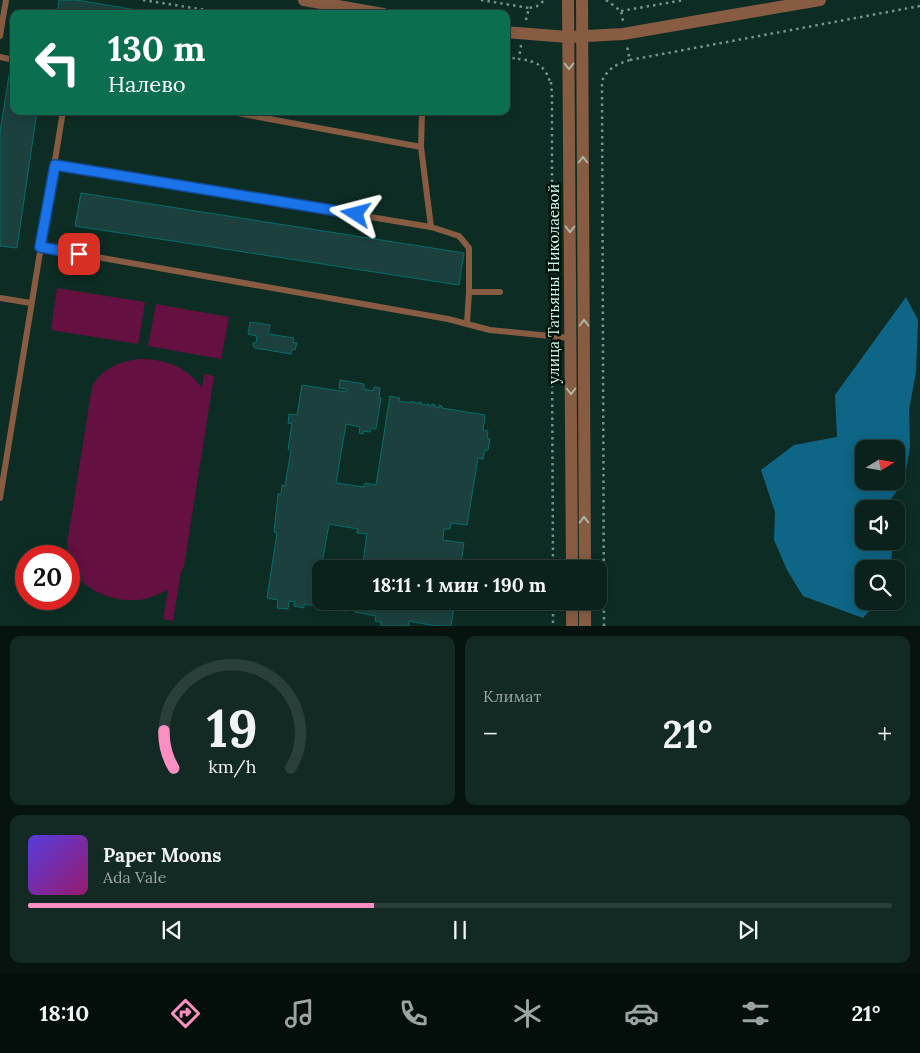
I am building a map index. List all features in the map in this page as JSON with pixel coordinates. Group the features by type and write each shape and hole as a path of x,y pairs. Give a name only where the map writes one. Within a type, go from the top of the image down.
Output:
{"street":[{"path":"304,0 361,10"},
{"name":"улица Татьяны Николаевой","path":"568,0 572,560"},
{"name":"улица Татьяны Николаевой","path":"582,0 585,560"},
{"path":"510,32 568,37 623,34 820,0"},
{"path":"572,610 572,626"},
{"path":"585,610 585,626"}],"lane":[{"path":"0,36 6,0"},
{"path":"0,498 62,115"},
{"path":"248,115 420,147"},
{"path":"422,115 420,147 431,227"},
{"path":"55,165 431,227 459,236 469,248 467,323"},
{"path":"40,247 467,323 490,330 570,338"},
{"path":"469,292 500,292"},
{"path":"0,298 31,303"}],"path":[{"path":"143,0 209,10"},
{"path":"481,0 529,8 537,6 545,0"},
{"path":"621,10 684,0"},
{"path":"630,60 920,6"},
{"path":"519,59 529,8"},
{"path":"510,58 540,64 547,72 550,82 569,82"},
{"path":"582,81 602,81 604,626"},
{"path":"553,610 553,626"}],"shaded area":[{"path":"57,288 145,302 138,344 51,330"},
{"path":"156,304 229,317 221,359 148,346"},
{"path":"149,359 166,362 189,374 202,388 204,374 214,376 184,566 181,572 173,621 163,619 168,589 153,596 131,600 109,597 99,593 80,580 80,545 67,545 92,387 96,380 106,371 124,362"}],"water":[{"path":"906,297 918,320 916,372 909,410 910,447 905,475 905,440 855,440 855,490 898,490 891,500 855,500 855,550 892,550 891,560 855,560 855,610 870,610 863,618 803,596 787,570 774,540 775,512 761,470 794,445 837,437 835,395"}],"building":[{"path":"59,0 76,0 137,10 58,10"},
{"path":"9,75 10,115 36,115 17,248 0,246 0,132"},
{"path":"81,193 464,253 459,285 75,226"},
{"path":"250,322 270,325 268,334 294,338 293,343 297,343 295,350 292,349 291,354 255,348 253,343 256,343 257,336 248,334"},
{"path":"340,380 364,384 364,389 373,391 374,387 380,388 379,398 381,398 376,429 371,428 370,432 363,431 363,434 359,433 360,427 346,424 336,483 364,487 365,483 376,485 390,396 400,398 399,401 411,403 411,401 419,404 419,402 422,403 421,405 429,404 428,406 432,406 432,404 439,408 439,405 442,408 485,415 483,430 488,431 487,438 490,439 488,450 485,450 483,459 478,458 467,525 451,523 450,529 444,529 443,540 464,543 461,560 363,560 367,534 357,533 358,529 329,524 323,560 312,560 312,605 304,604 304,608 294,606 295,602 289,601 288,609 277,608 278,600 267,598 277,533 274,532 278,494 281,494 282,485 285,486 291,450 288,449 292,424 288,423 289,414 297,415 302,385 346,392 347,389 339,388"},
{"path":"355,610 454,610 451,626 435,626 409,621 409,626 381,626 381,622 375,621 376,616 355,612"}],"route":[{"path":"79,254 40,247 55,165 356,214"}]}
